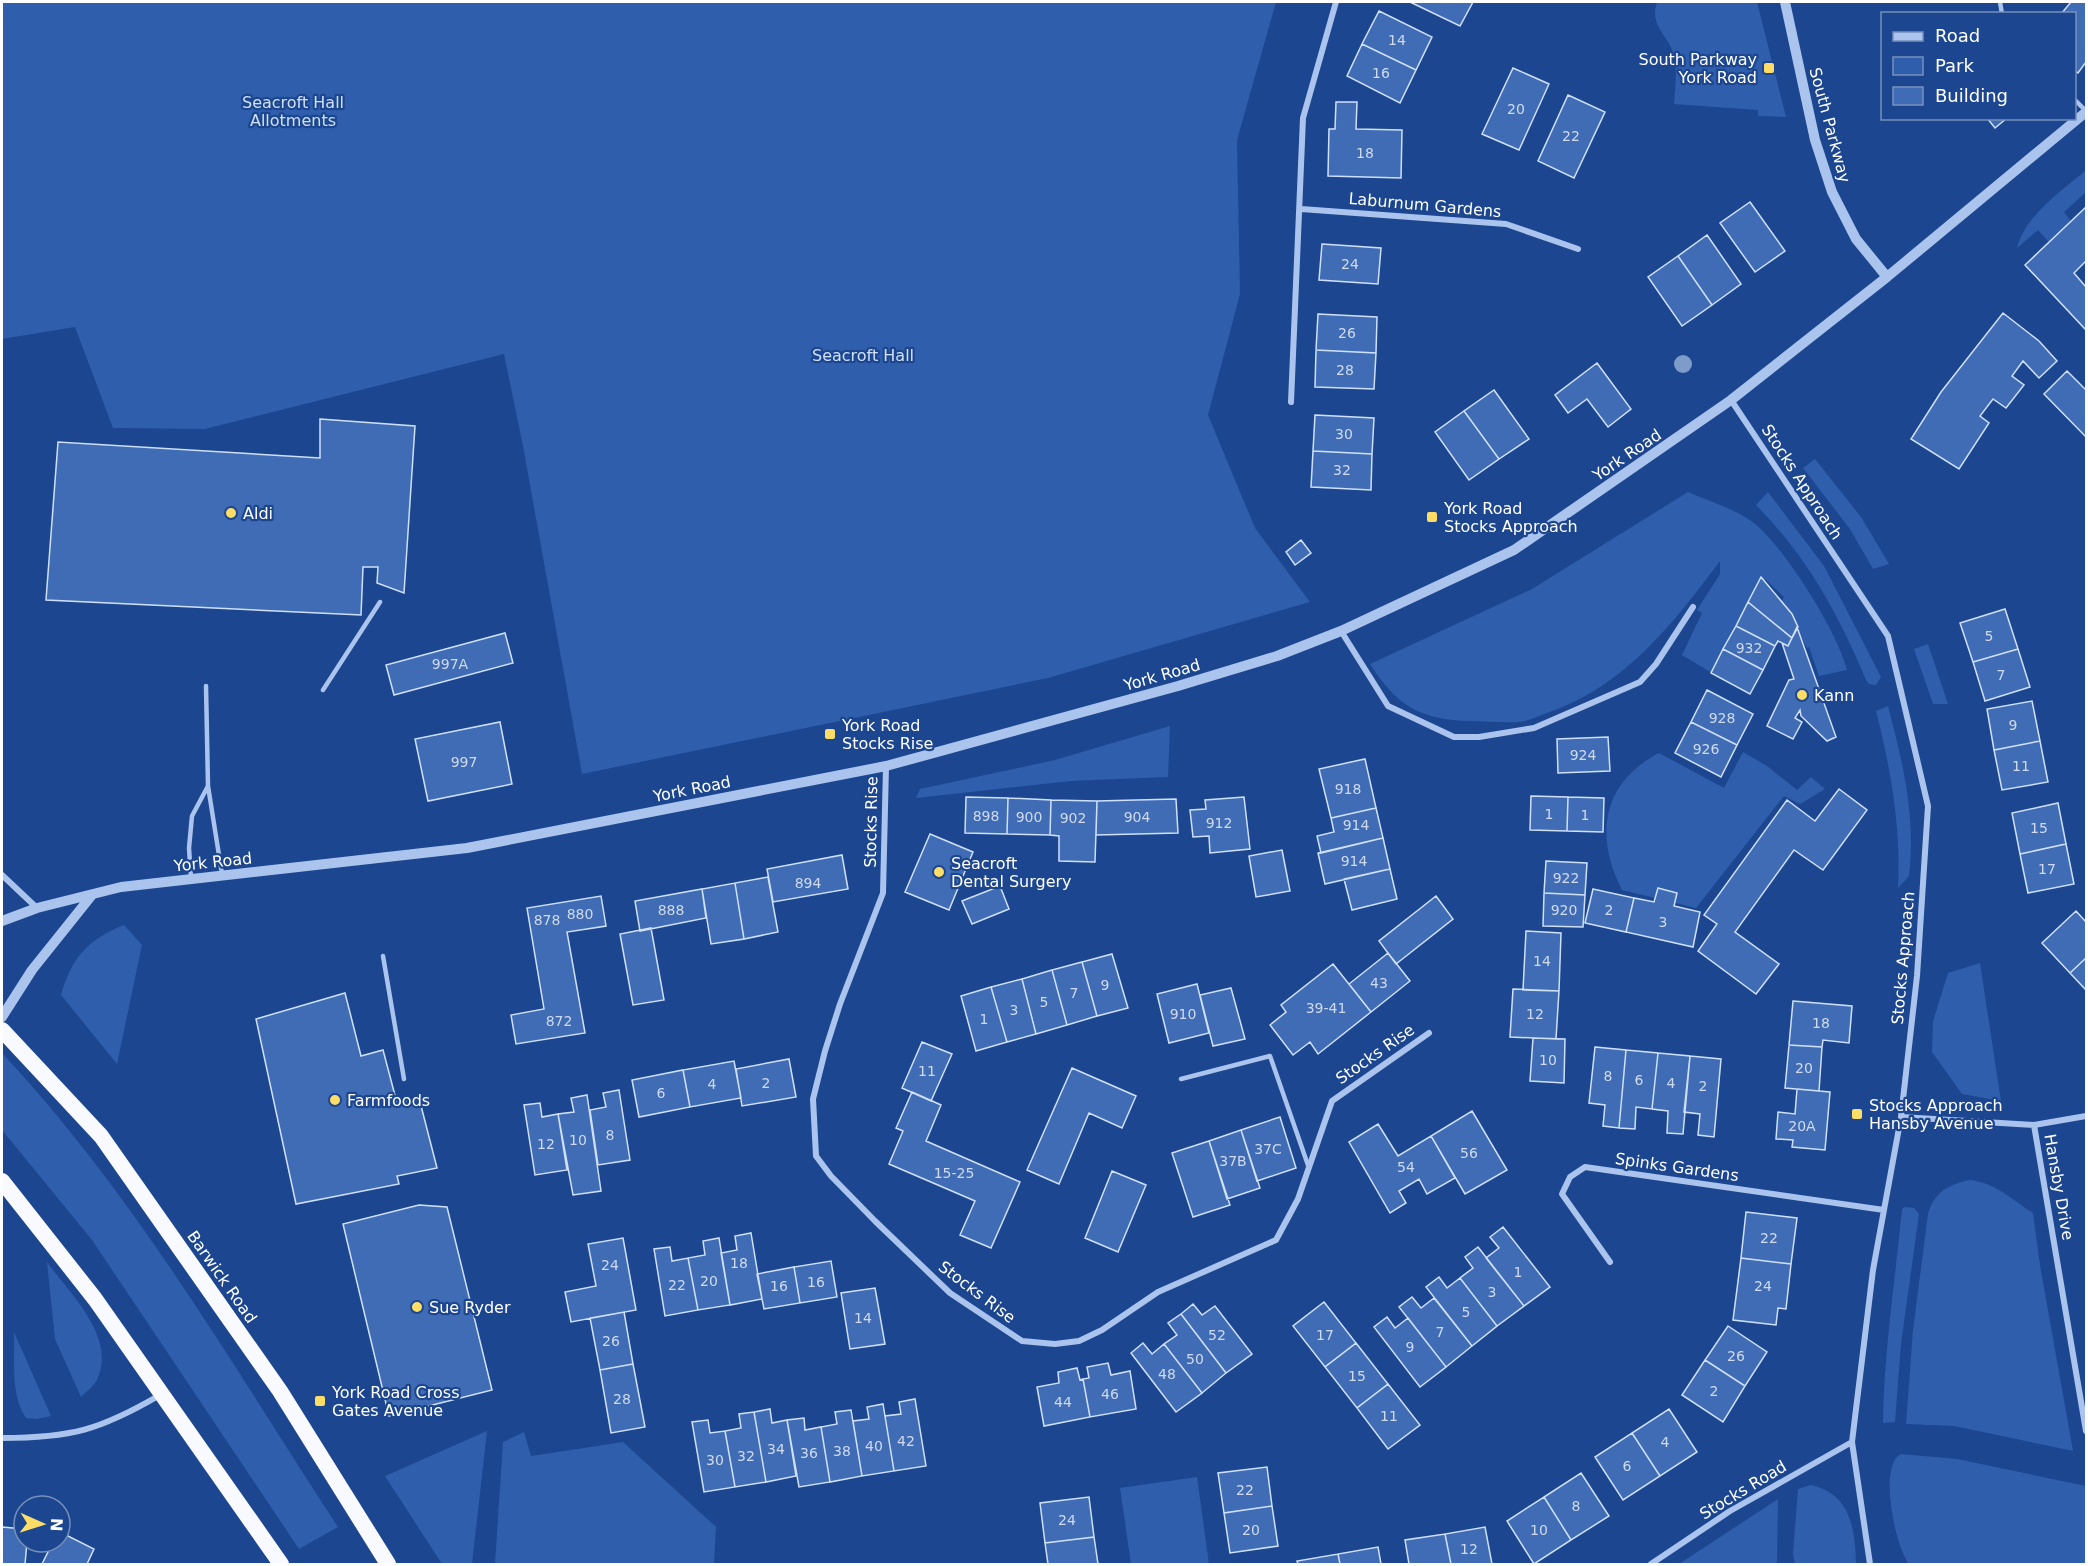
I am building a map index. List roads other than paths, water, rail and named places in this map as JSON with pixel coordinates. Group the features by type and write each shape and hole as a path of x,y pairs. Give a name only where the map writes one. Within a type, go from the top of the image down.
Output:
{"highway":[{"name":"Barwick Road","path":"2,1030 101,1136 280,1391 388,1564"},
{"path":"2,1181 95,1299 160,1395 281,1564"}],"street":[{"path":"1291,402 1301,209 1303,118 1336,2"},
{"name":"South Parkway","path":"1785,2 1815,140 1832,192 1856,239 1887,277"},
{"name":"York Road","path":"2,921 37,908 121,887 467,848 886,766 1276,657 1341,631 1514,550 1731,400 1887,277 2086,112"},
{"name":"Laburnum Gardens","path":"1301,209 1506,224 1578,249"},
{"name":"Stocks Approach","path":"1731,400 1891,643 1928,806 1917,976 1901,1117 1884,1210 1852,1442 1870,1564"},
{"path":"1341,631 1388,706 1454,737 1479,737 1534,728 1640,682 1656,664 1693,607"},
{"name":"Stocks Rise","path":"886,766 883,893 840,1004 825,1051 813,1099 816,1156 845,1191 934,1278 972,1309 1022,1341 1055,1344 1079,1341 1102,1330 1158,1292 1276,1240 1298,1199 1332,1101 1429,1034"},
{"path":"2,875 37,908"},
{"path":"2,1017 32,970 92,895"},
{"path":"1901,1117 2034,1125 2086,1116"},
{"name":"Hansby Drive","path":"2034,1125 2086,1431"},
{"name":"Spinks Gardens","path":"1610,1262 1562,1194 1570,1177 1584,1167 1884,1210"},
{"path":"2,1438 72,1435 104,1424 160,1395"},
{"name":"Stocks Road","path":"1651,1564 1730,1511 1852,1442"}],"lane":[{"path":"324,690 380,602"},
{"path":"206,686 208,786 222,876"},
{"path":"191,879 189,848 192,816 208,786"},
{"path":"384,956 404,1079"},
{"path":"1181,1079 1270,1056 1310,1169"}],"place":[{"name":"South Parkway York Road","path":"1769,68"},
{"name":"Aldi","path":"231,513"},
{"name":"York Road Stocks Approach","path":"1432,517"},
{"name":"Kann","path":"1802,695"},
{"name":"York Road Stocks Rise","path":"830,734"},
{"name":"Seacroft Dental Surgery","path":"939,872"},
{"name":"Farmfoods","path":"335,1100"},
{"name":"Stocks Approach Hansby Avenue","path":"1857,1114"},
{"name":"Sue Ryder","path":"417,1307"},
{"name":"York Road Cross Gates Avenue","path":"320,1401"}],"park label":[{"name":"Seacroft Hall Allotments","path":"293,111"},
{"name":"Seacroft Hall","path":"863,355"}]}
